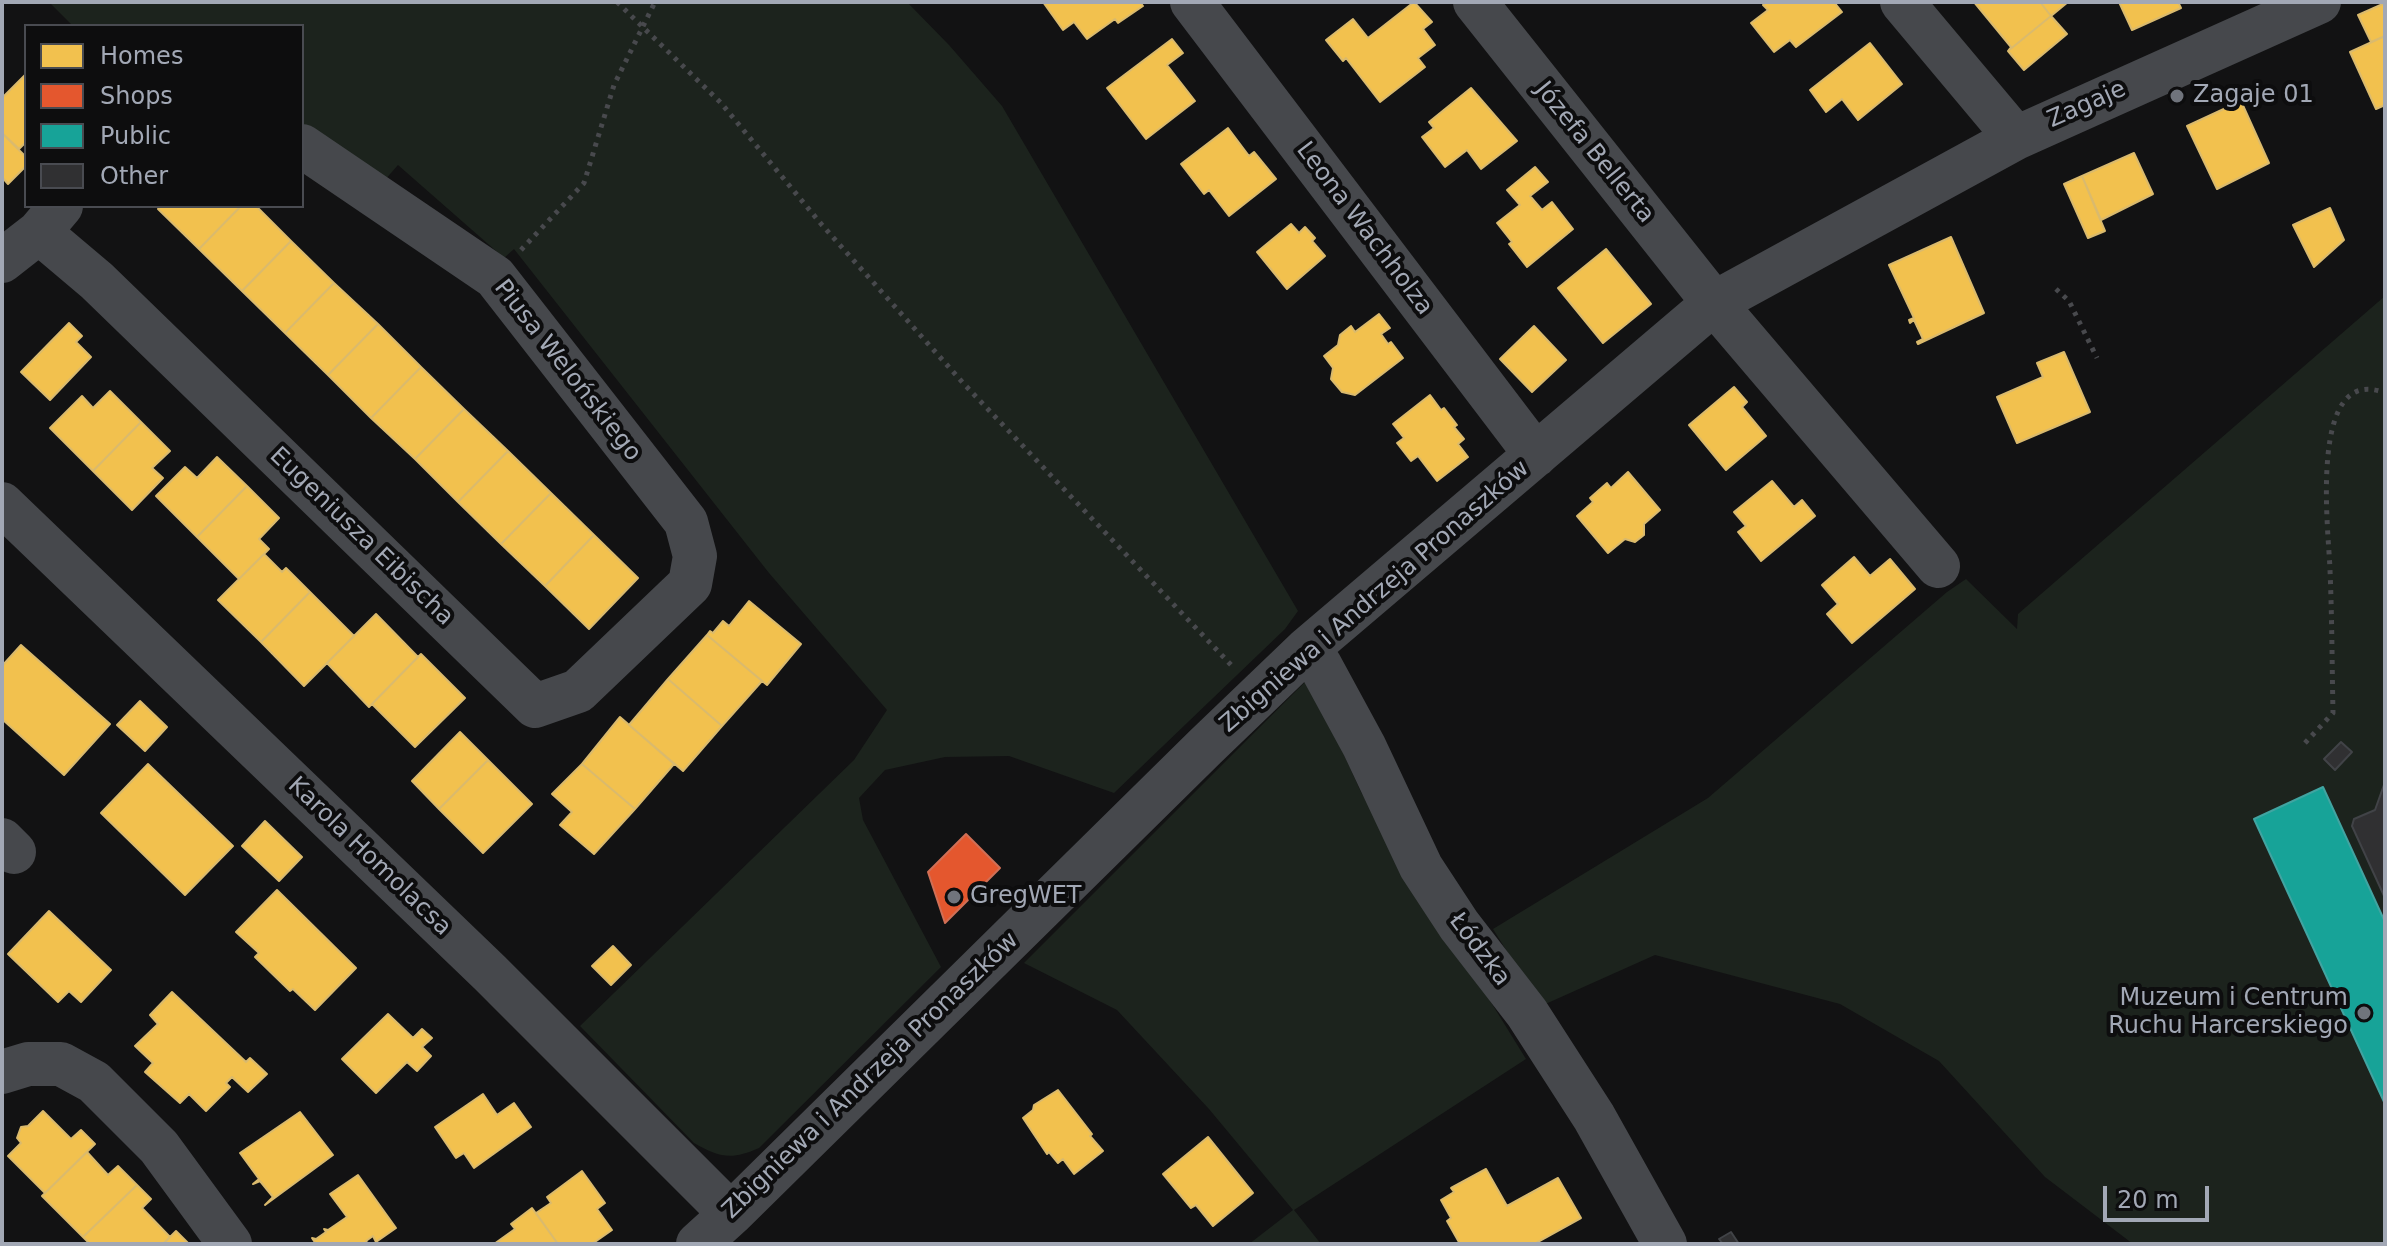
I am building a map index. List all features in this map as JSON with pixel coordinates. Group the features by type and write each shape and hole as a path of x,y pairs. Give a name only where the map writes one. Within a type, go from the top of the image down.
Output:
{"street":[{"name":"Leona Wachholza","path":"1192,2 1536,455"},
{"name":"Józefa Bellerta","path":"1475,2 1714,303 1938,566"},
{"path":"1902,2 2016,138"},
{"name":"Zagaje","path":"2016,138 2319,2"},
{"name":"Zbigniewa i Andrzeja Pronaszków","path":"698,1244 1306,650 1714,303 2016,138"},
{"name":"Piusa Welońskiego","path":"304,147 495,277 686,522 695,556 690,584"},
{"path":"2,261 50,219"},
{"name":"Eugeniusza Eibischa","path":"50,219 97,281 535,706 578,691 690,584"},
{"name":"Karola Homolacsa","path":"2,504 490,973 731,1214"},
{"name":"Łódzka","path":"1306,650 1320,665 1364,746 1421,867 1459,925 1527,1013 1594,1117 1665,1244"},
{"path":"2,1072 28,1064 61,1064 94,1082 159,1147 230,1244"}],"path":[{"path":"617,2 721,103 822,225 954,372 1243,678"},
{"path":"495,277 584,183 614,85 655,2"},
{"path":"2056,289 2069,301 2097,358"},
{"path":"2305,743 2333,713 2325,482 2329,439 2341,406 2355,393 2375,389 2385,393"}],"shaded area":[{"path":"49,2 907,2 1002,106 1298,611 1285,629 1114,793 1009,756 945,757 885,770 859,798 863,820 941,967 759,1148 726,1156 703,1148 694,1143 580,1026 854,760 887,710 769,573 514,249 504,258 398,165 377,189 304,134 304,24 71,24"},
{"path":"2385,296 2385,1244 2133,1244 2045,1177 1939,1061 1840,1004 1655,955 1541,1006 1493,929 1708,798 1966,579 2017,629 2018,614"},
{"path":"1309,678 1361,792 1526,1059 1294,1210 1321,1244 1249,1244 1293,1210 1209,1109 1117,1010 1024,963"}],"building: Homes":[{"path":"1043,2 1140,2 1143,6 1118,23 1115,19 1087,39 1074,22 1063,30"},
{"path":"1414,2 1432,22 1423,29 1435,45 1418,58 1425,67 1380,102 1346,58 1343,61 1326,40 1353,19 1368,38"},
{"path":"1766,2 1834,2 1842,12 1796,47 1790,40 1774,52 1751,23 1768,10 1763,5"},
{"path":"1974,2 2040,2 2051,16 2008,51 2011,47"},
{"path":"2040,2 2068,2 2051,16"},
{"path":"2119,2 2178,2 2181,8 2132,30"},
{"path":"2385,3 2385,36 2371,42 2358,15"},
{"path":"2051,16 2067,34 2024,70 2008,51"},
{"path":"2385,36 2385,105 2376,109 2350,52"},
{"path":"1172,39 1183,53 1167,65 1195,101 1146,139 1107,88"},
{"path":"1870,43 1902,84 1858,120 1842,99 1826,112 1810,90"},
{"path":"24,76 24,144 19,149 2,133 2,98"},
{"path":"1471,88 1517,141 1481,169 1467,150 1445,167 1422,137 1434,128 1429,122"},
{"path":"2241,101 2269,163 2217,189 2187,126"},
{"path":"1228,128 1249,156 1254,152 1276,179 1229,216 1209,190 1204,194 1181,164"},
{"path":"2,133 24,155 24,168 8,184 2,177"},
{"path":"2134,153 2153,194 2101,220 2082,176"},
{"path":"1535,167 1548,182 1530,196 1542,210 1552,202 1573,229 1527,267 1497,223 1520,205 1507,190"},
{"path":"2082,176 2105,231 2088,238 2064,184"},
{"path":"159,208 239,208 199,249"},
{"path":"239,208 258,208 291,241 242,291 199,249"},
{"path":"2330,208 2344,240 2314,267 2293,225"},
{"path":"1291,224 1299,233 1305,227 1325,256 1287,289 1257,252"},
{"path":"1951,237 1984,313 1918,344 1923,339 1914,320 1910,323 1909,320 1914,318 1889,265"},
{"path":"291,241 334,283 285,333 242,291"},
{"path":"1606,249 1651,304 1603,343 1558,288"},
{"path":"334,283 378,324 328,375 285,333"},
{"path":"1379,314 1390,328 1381,334 1403,358 1355,395 1342,392 1331,379 1333,368 1324,356 1338,345 1340,335 1351,326 1355,332"},
{"path":"69,323 82,336 76,342 91,357 50,400 21,372"},
{"path":"378,324 421,367 371,418 328,375"},
{"path":"1534,326 1566,360 1532,392 1500,359"},
{"path":"2064,352 2090,412 2017,443 1997,397 2043,377 2037,363"},
{"path":"421,367 464,409 415,459 371,418"},
{"path":"1734,387 1747,402 1742,407 1766,436 1726,470 1689,425"},
{"path":"110,391 141,422 93,471 50,428 82,396 93,408"},
{"path":"1430,395 1457,425 1454,427 1464,439 1458,444 1468,457 1437,481 1418,456 1411,461 1397,443 1404,438 1393,424"},
{"path":"464,409 508,451 458,502 415,459"},
{"path":"141,422 170,451 152,468 163,478 132,510 93,471"},
{"path":"508,451 551,493 501,544 458,502"},
{"path":"217,457 247,486 197,537 156,496 185,467 197,478"},
{"path":"1628,472 1660,510 1644,524 1644,535 1635,542 1625,539 1608,553 1577,516 1593,502 1590,498 1607,483 1611,488"},
{"path":"1772,481 1794,507 1802,500 1815,516 1761,561 1738,532 1746,526 1734,512"},
{"path":"247,486 279,518 259,539 269,549 239,579 197,537"},
{"path":"551,493 594,535 545,586 501,544"},
{"path":"594,535 638,578 589,629 545,586"},
{"path":"264,554 282,572 286,568 310,592 261,642 218,600"},
{"path":"1854,557 1870,576 1890,559 1915,589 1852,643 1827,614 1838,604 1822,585"},
{"path":"310,592 354,636 304,686 261,642"},
{"path":"749,601 801,644 767,685 707,635 710,631 713,633 723,621 729,626"},
{"path":"376,614 418,657 369,707 327,663"},
{"path":"707,635 762,681 722,726 668,679"},
{"path":"21,645 110,724 64,775 2,719 2,666"},
{"path":"421,654 465,698 415,747 372,704"},
{"path":"668,679 722,726 683,771 629,725"},
{"path":"140,701 167,727 145,751 117,725"},
{"path":"620,717 674,764 635,809 582,764"},
{"path":"460,732 488,760 439,809 412,781"},
{"path":"488,760 532,804 483,853 439,809"},
{"path":"148,764 233,846 185,895 101,813"},
{"path":"582,764 635,809 594,854 560,825 572,812 552,794"},
{"path":"265,821 302,857 279,881 242,846"},
{"path":"277,890 356,968 315,1010 255,957 259,953 236,932"},
{"path":"49,911 111,970 81,1002 69,991 58,1002 8,954"},
{"path":"613,946 631,965 611,985 592,966"},
{"path":"172,992 246,1062 250,1058 267,1074 248,1092 232,1077 226,1083 230,1087 206,1111 189,1094 180,1103 145,1072 153,1063 135,1046 158,1024 150,1015"},
{"path":"388,1014 413,1038 422,1029 432,1038 422,1047 431,1056 417,1071 407,1062 376,1093 342,1059"},
{"path":"1058,1090 1103,1151 1074,1174 1063,1159 1058,1163 1049,1152 1047,1154 1023,1118 1033,1110 1034,1105"},
{"path":"483,1094 497,1115 514,1103 531,1127 474,1168 464,1153 456,1158 435,1127"},
{"path":"43,1111 71,1139 81,1130 95,1144 45,1193 8,1156 21,1143 17,1138 21,1127 28,1126"},
{"path":"300,1112 333,1155 265,1205 273,1197 260,1181 253,1184 259,1179 240,1153"},
{"path":"1208,1137 1253,1193 1213,1226 1196,1205 1191,1208 1163,1174"},
{"path":"87,1152 108,1175 118,1166 137,1185 83,1237 42,1196"},
{"path":"1486,1169 1507,1206 1558,1178 1581,1218 1534,1244 1460,1244 1447,1221 1451,1218 1441,1200 1454,1192 1451,1188"},
{"path":"582,1171 605,1203 597,1209 612,1230 592,1244 558,1244 536,1213 551,1203 547,1197"},
{"path":"358,1175 396,1228 376,1242 373,1236 366,1241 368,1244 316,1244 312,1238 316,1239 326,1232 324,1229 328,1230 347,1217 330,1194"},
{"path":"137,1185 151,1199 142,1208 170,1237 163,1244 90,1244 83,1237"},
{"path":"532,1208 558,1244 494,1244 515,1229 511,1224"},
{"path":"176,1231 189,1244 163,1244"}],"building: Shops":[{"name":"GregWET","path":"966,834 1000,868 945,923 928,872"}],"building: Public":[{"name":"Muzeum i Centrum Ruchu Harcerskiego","path":"2323,787 2385,922 2385,1104 2254,819"}],"building: Other":[{"path":"2341,742 2352,752 2335,770 2324,759"},
{"path":"2385,782 2385,898 2352,826 2354,819 2375,810"},
{"path":"1731,1232 1739,1244 1723,1244 1719,1239"}],"place":[{"name":"Zagaje 01","path":"2177,96"},
{"name":"GregWET","path":"954,897"},
{"name":"Muzeum i Centrum Ruchu Harcerskiego","path":"2364,1013"}]}
